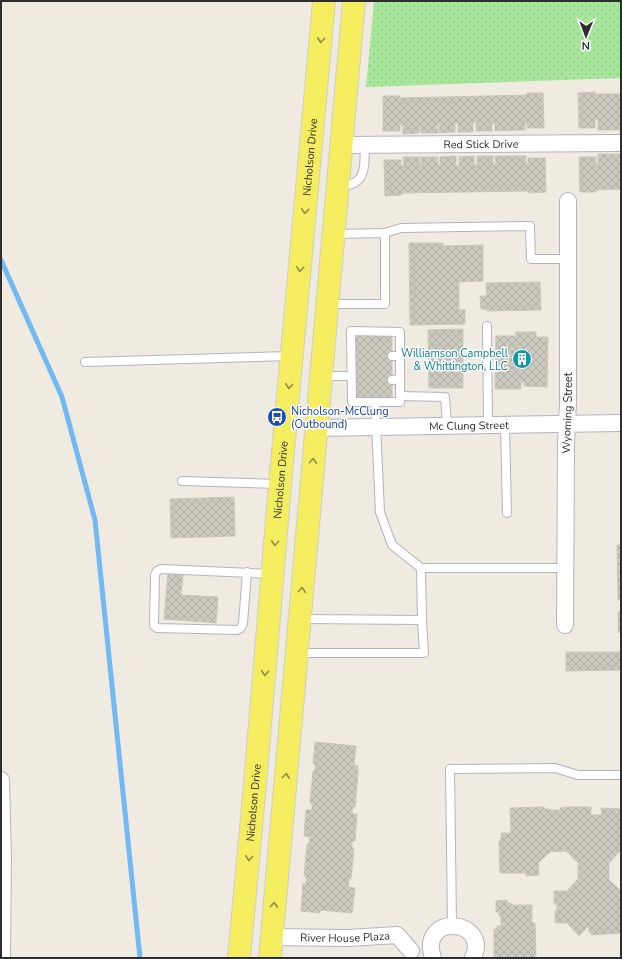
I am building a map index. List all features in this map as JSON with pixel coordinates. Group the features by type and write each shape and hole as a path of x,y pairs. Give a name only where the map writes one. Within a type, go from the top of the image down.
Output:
{"main road":[{"name":"Nicholson Drive","path":"239,958 324,1"},
{"path":"340,1 341,6 336,70 341,139"},
{"path":"270,948 354,1"},
{"path":"298,291 306,402 316,428"}],"street":[{"name":"Red Stick Drive","path":"341,139 365,145 621,143"},
{"name":"Wyoming Street","path":"564,625 568,201"},
{"name":"Mc Clung Street","path":"316,428 621,423"},
{"path":"1,780 3,858 2,952"},
{"name":"River House Plaza","path":"270,948 348,938 397,935 407,954 432,954 431,943 434,936 439,930 446,926 452,925"},
{"path":"452,925 468,930 472,936 476,949 473,958"}],"lane":[{"path":"337,186 355,183 361,177 364,170 365,145"},
{"path":"334,234 385,233 402,228 530,226 531,259 568,259"},
{"path":"327,304 385,304 385,233"},
{"path":"487,326 488,425"},
{"path":"351,331 400,332 396,356 396,380 400,402 352,402 352,378 351,331"},
{"path":"85,362 292,356"},
{"path":"321,376 352,378"},
{"path":"400,396 445,397 447,425"},
{"path":"375,402 380,512 392,545 422,568 565,568"},
{"path":"505,425 507,513"},
{"path":"182,482 280,484"},
{"path":"297,653 424,653 422,620 422,568"},
{"path":"247,572 243,623 241,628 237,630 157,628 154,626 155,575 157,571 162,569 247,572 273,574"},
{"path":"299,619 422,620"},
{"path":"452,925 450,769 555,768 578,775 621,775"}],"green space":[{"path":"374,1 621,1 621,78 366,87"}],"building":[{"path":"595,92 595,94 621,94 621,130 598,130 598,119 595,119 595,128 579,128 578,93"},
{"path":"527,93 543,93 544,128 527,128 527,122 525,122 525,130 495,131 495,123 492,123 492,131 476,131 476,122 473,123 473,132 458,132 458,123 455,123 455,132 439,133 439,124 437,124 438,133 421,133 420,125 419,133 403,134 403,125 400,125 400,131 383,131 383,96 400,96 399,98 527,95"},
{"path":"598,154 621,154 621,189 580,192 579,157 596,157 596,165 598,165"},
{"path":"456,156 456,166 459,166 459,157 474,156 474,165 477,165 477,156 493,156 493,165 496,165 495,156 526,156 526,164 528,164 528,158 545,158 546,192 402,193 402,195 385,196 384,160 401,160 401,166 404,166 403,157 420,157 420,165 422,165 421,157 438,157 438,166 440,165 440,157"},
{"path":"409,243 443,243 443,246 483,245 483,281 459,282 459,310 465,310 465,324 410,325"},
{"path":"540,282 541,310 487,311 487,309 481,309 480,296 487,296 486,283"},
{"path":"463,329 463,388 429,388 428,330"},
{"name":"Williamson Campbell & Whittington, LLC","path":"516,332 536,332 536,337 548,337 547,387 524,386 524,382 521,382 521,389 495,389 496,336 516,336"},
{"path":"353,336 392,336 392,399 354,399"},
{"path":"234,497 235,536 171,538 170,499"},
{"path":"617,545 621,545 621,600 618,600"},
{"path":"168,574 183,575 181,595 218,597 216,623 164,619"},
{"path":"618,612 621,612 621,632 618,632"},
{"path":"566,652 621,652 621,670 566,671"},
{"path":"315,742 356,746 354,765 358,766 358,775 355,807 353,807 352,814 357,814 355,841 352,841 352,848 354,848 351,879 349,879 348,887 355,888 352,913 321,910 320,913 301,911 303,883 306,884 306,876 304,876 307,844 309,844 310,837 304,836 306,810 312,810 312,803 310,803 313,771 315,771 315,764 313,764"},
{"path":"544,807 545,809 550,810 560,810 560,808 567,807 591,807 591,815 602,815 601,808 621,809 621,850 609,863 609,880 621,891 621,933 591,935 591,932 589,932 589,927 587,927 579,936 567,923 555,923 555,911 557,911 557,904 554,904 554,891 567,891 578,879 578,863 566,851 550,852 538,863 539,875 526,876 526,873 500,873 499,841 501,841 501,833 511,833 510,808"},
{"path":"507,900 507,903 511,903 511,905 532,905 532,923 535,923 536,958 494,958 494,929 497,929 497,926 501,926 501,916 499,916 499,912 496,912 496,901"}],"waterway":[{"path":"1,260 62,397 95,520 140,958"}],"place":[{"name":"Williamson Campbell & Whittington, LLC","path":"522,359"},
{"name":"Nicholson-McClung (Outbound)","path":"277,417"}]}
